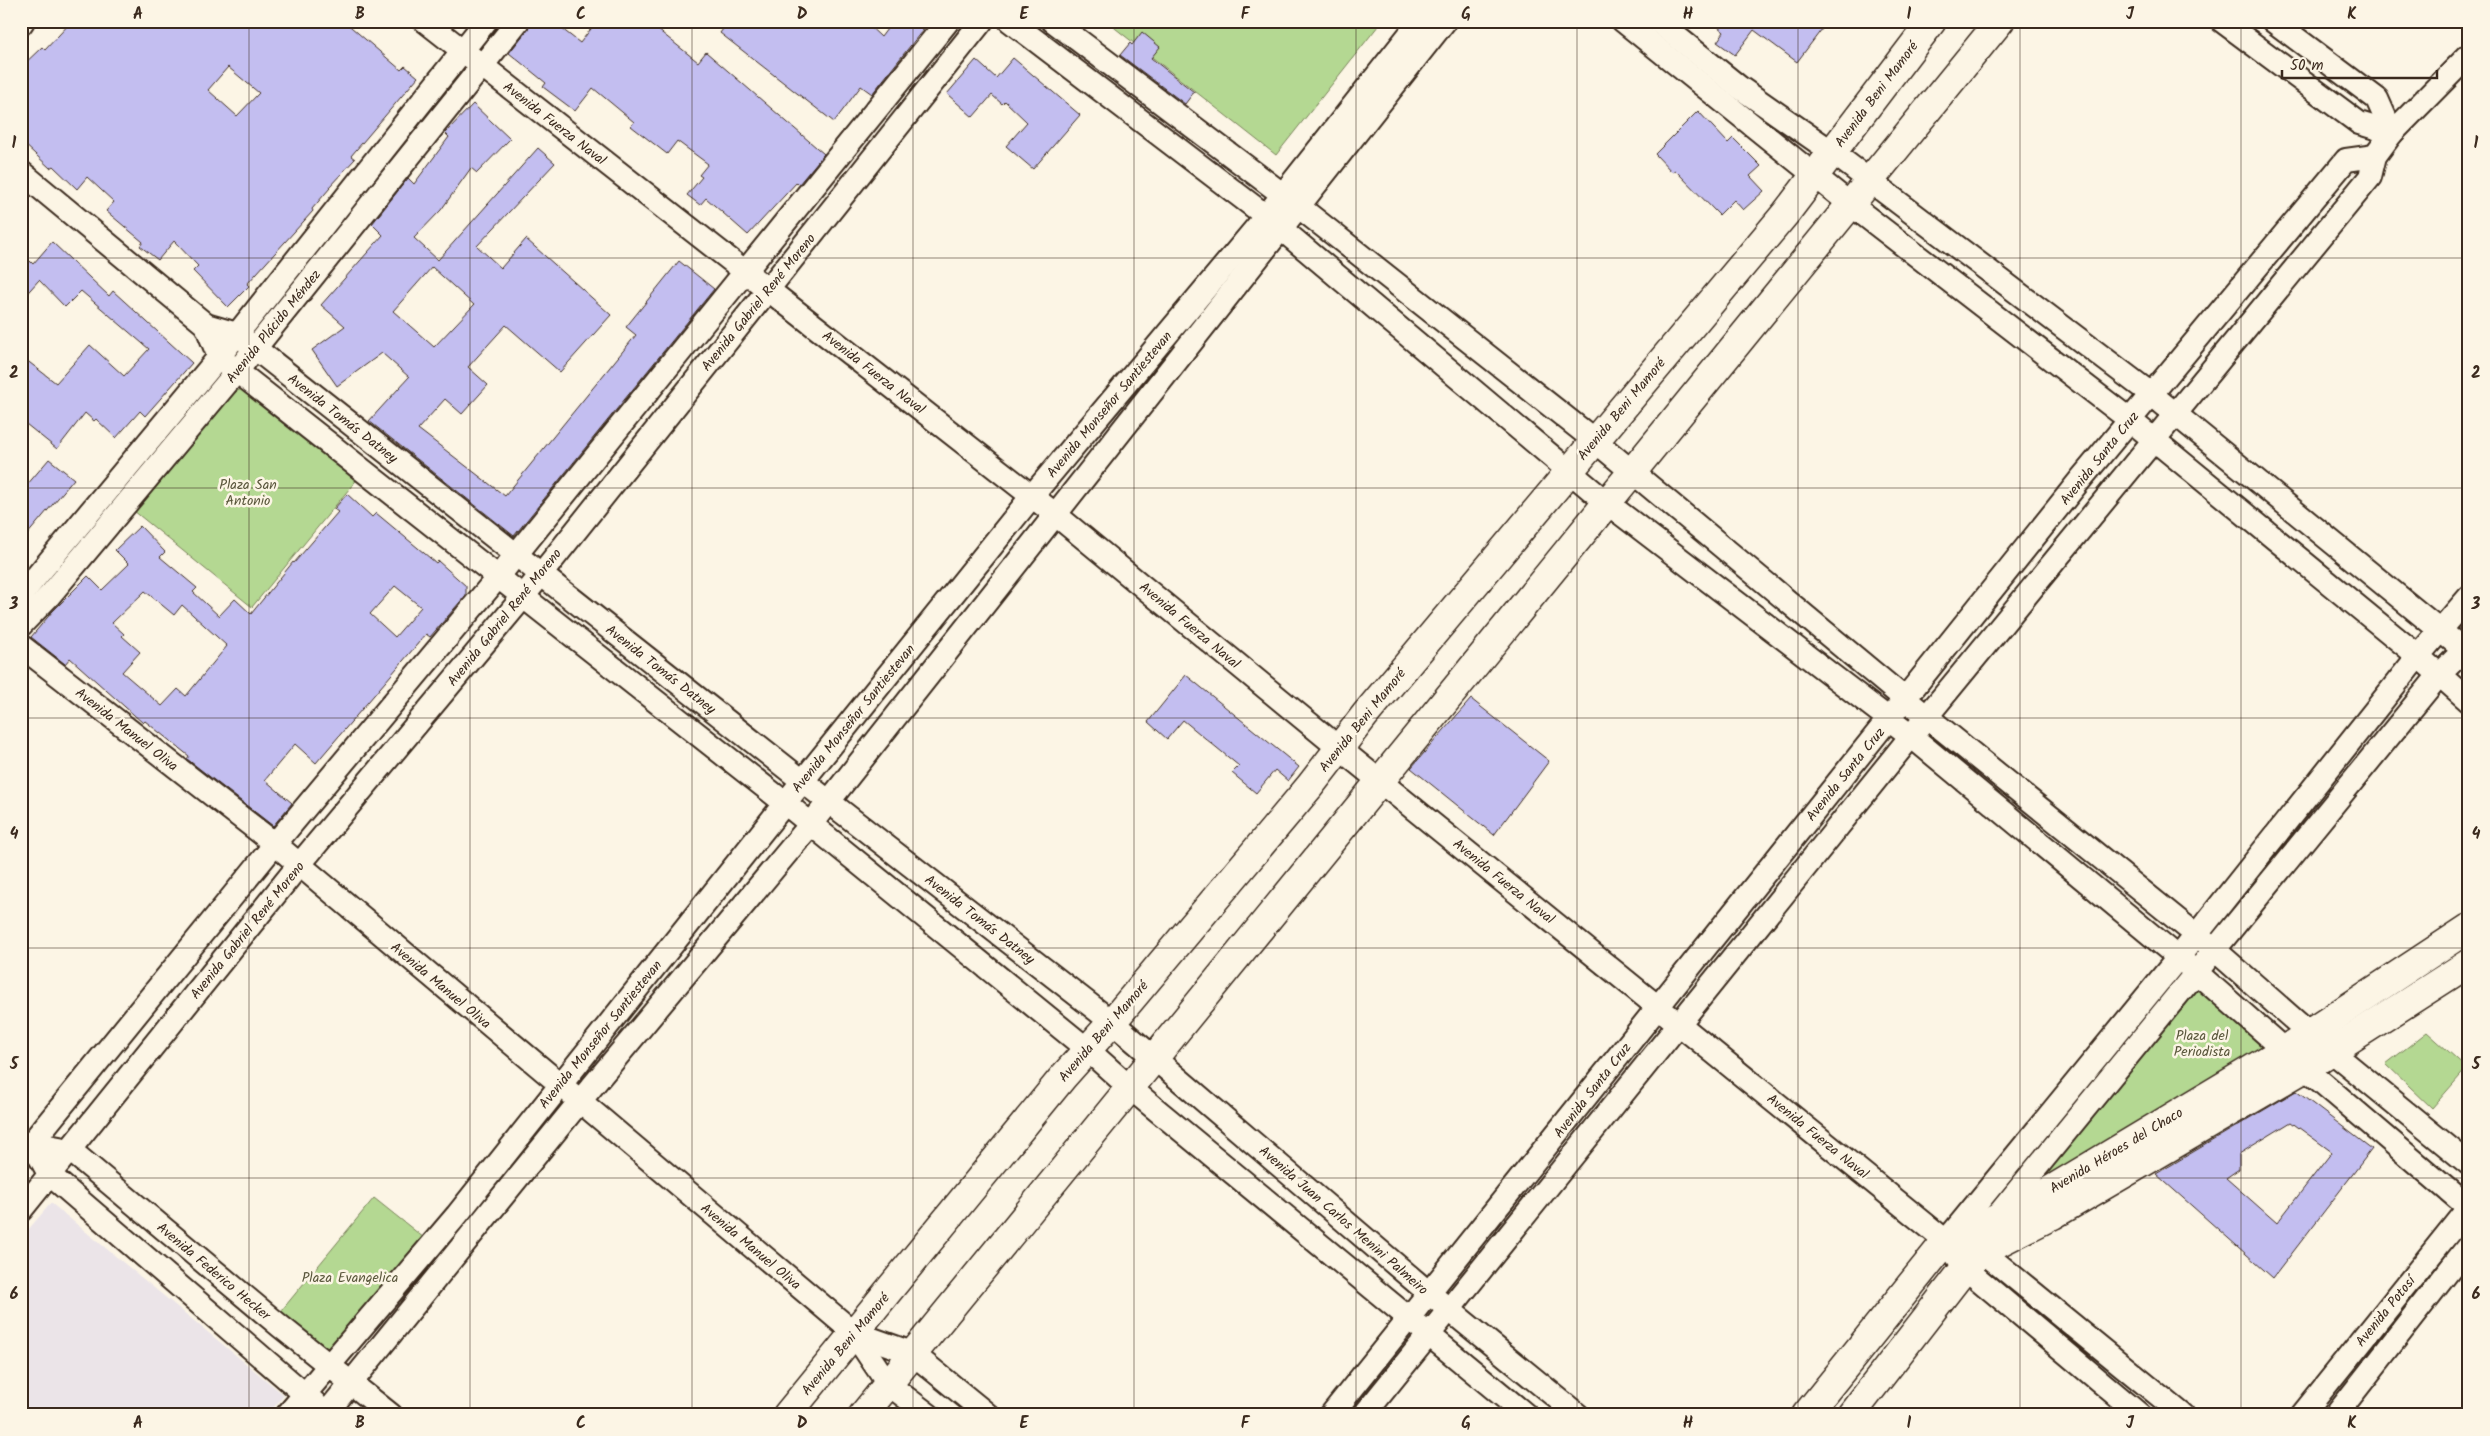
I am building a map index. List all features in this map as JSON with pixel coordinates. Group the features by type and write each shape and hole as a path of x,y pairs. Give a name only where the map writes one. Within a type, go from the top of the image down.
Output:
{"street":[{"name":"Avenida Fuerza Naval","path":"425,21 1056,515 1339,748 1946,1240 2184,1415"},
{"name":"Avenida Plácido Méndez","path":"21,595 219,357 486,21"},
{"name":"Avenida Plácido Méndez","path":"21,626 50,595 237,371 518,21"},
{"name":"Avenida Gabriel René Moreno","path":"25,1144 498,577 948,21"},
{"name":"Avenida Gabriel René Moreno","path":"21,1210 299,865 523,596 982,21"},
{"path":"1010,21 1274,222 1607,503 1911,736 2198,973 2284,1050 2469,1208"},
{"path":"1053,21 1290,200 1594,440 1905,699 1928,715 2197,934 2309,1033 2332,1049 2469,1164"},
{"name":"Avenida Monseñor Santiestevan","path":"327,1414 580,1101 811,824 1056,515 1274,222 1420,21"},
{"name":"Avenida Monseñor Santiestevan","path":"1290,200 1445,21"},
{"path":"1623,21 1814,176 2130,420 2440,674 2469,700"},
{"path":"1657,21 1739,87 1870,180 2176,413 2440,631 2467,650 2440,674 2198,973 1992,1221 1974,1260"},
{"name":"Avenida Beni Mamoré","path":"787,1415 1063,1077 1112,1022 1310,786 1339,748 1594,440 1786,213 1932,21"},
{"path":"862,1415 1607,503 1631,471 1651,451 2000,21"},
{"path":"2222,21 2360,123 2392,132"},
{"path":"2273,21 2377,99 2392,132"},
{"name":"Avenida Santa Cruz","path":"1364,1415 1928,715 2370,177 2375,156 2392,132 2469,55"},
{"name":"Avenida Santa Cruz","path":"1332,1415 1658,1006 2151,394 2346,160 2375,156"},
{"name":"Avenida Tomás Datney","path":"21,172 206,325 237,334 802,781 1112,1022"},
{"name":"Avenida Monseñor Santiestevan","path":"287,1415 457,1215 802,781 1032,496 1274,222"},
{"name":"Avenida Tomás Datney","path":"206,325 219,357 785,803 1088,1050"},
{"path":"1946,1240 2178,958 2418,656 2469,597"},
{"name":"Avenida Manuel Oliva","path":"21,646 275,844 853,1332 888,1384 929,1415"},
{"name":"Avenida Héroes del Chaco","path":"1806,1415 1946,1240 1992,1221 2044,1194 2284,1050 2469,928"},
{"name":"Avenida Héroes del Chaco","path":"1851,1415 1974,1260 2305,1068 2469,963"},
{"name":"Avenida Juan Carlos Menini Palmeiro","path":"1112,1022 1430,1294 1578,1415"},
{"path":"1088,1050 1129,1087 1526,1415"},
{"path":"25,1144 49,1174 327,1414"},
{"name":"Avenida Federico Hecker","path":"25,1144 70,1150 329,1366 391,1415"},
{"name":"Avenida Potosí","path":"2302,1415 2469,1208"},
{"name":"Avenida Potosí","path":"2336,1415 2469,1245"},
{"name":"Avenida Fuerza Naval","path":"1974,1260 2140,1415"},
{"name":"Avenida Manuel Oliva","path":"853,1332 912,1353 988,1415"}],"shaded area":[{"path":"51,1203 284,1395 268,1415 21,1415 21,1238"}],"green space":[{"path":"1106,21 1382,21 1276,155"},
{"name":"Plaza San Antonio","path":"245,387 359,477 252,607 134,511 230,395"},
{"name":"Plaza del Periodista","path":"2199,988 2267,1047 2047,1180 2045,1174"},
{"path":"2427,1032 2467,1068 2432,1108 2386,1064"},
{"name":"Plaza Evangelica","path":"374,1198 424,1238 327,1357 277,1316"}],"building":[{"path":"72,21 344,21 401,70 405,66 418,77 351,156 355,159 329,187 312,209 313,211 247,284 249,286 228,307 193,271 198,266 174,241 158,260 140,246 143,242 106,211 114,202 87,177 77,189 53,166 50,168 21,141 21,67 42,47 45,50","holes":["228,67 259,93 237,116 208,90"]},
{"path":"531,21 552,21 580,43 597,21 647,21 698,62 706,52 824,154 799,184 797,182 748,235 706,198 700,205 687,195 702,177 699,175 708,164 677,141 667,154 631,126 634,122 593,88 575,111 543,87 546,83 509,53 528,29"},
{"path":"729,21 864,21 881,37 893,21 930,21 872,94 861,86 834,122 720,33"},
{"path":"1711,21 1828,21 1797,62 1754,30 1735,55 1717,42 1724,32"},
{"path":"1142,32 1160,47 1151,58 1194,92 1185,104 1120,55 1130,43 1132,45"},
{"path":"1013,58 1080,115 1033,169 1006,146 1027,122 1005,101 1002,104 992,95 973,117 947,94 976,60 996,78"},
{"path":"473,104 510,139 477,173 471,168 441,210 414,238 438,260 538,148 555,163 477,246 501,268 526,239 611,315 560,372 506,325 468,367 488,385 462,414 445,399 418,429 505,496 636,335 626,327 679,261 714,289 514,536 369,421 409,377 382,353 337,386 312,350 345,326 321,305 383,235 372,224 408,178 414,184 449,137 445,133","holes":["432,267 474,305 434,347 393,311"]},
{"path":"1698,111 1728,143 1733,138 1761,166 1750,176 1764,191 1743,210 1734,200 1719,215 1675,170 1672,172 1655,154"},
{"path":"52,242 109,296 113,291 192,363 145,416 140,411 116,438 96,419 94,421 85,413 57,449 21,420 21,356 56,383 90,345 124,376 149,349 81,291 65,307 39,280 21,300 21,271 30,261 33,264"},
{"path":"49,459 74,479 21,542 21,492"},
{"path":"347,494 372,517 376,513 436,563 438,561 466,586 466,595 430,637 426,634 316,763 295,744 265,780 292,803 273,826 187,759 189,756 145,721 143,723 70,658 65,664 31,637 52,612 88,576 102,590 129,564 115,550 140,526 165,552 160,557 197,588 193,592 219,616 235,599 251,614 293,562 338,512 334,509","holes":["395,586 421,607 395,637 370,614","145,591 174,615 182,605 227,646 186,696 178,689 162,706 122,672 140,652 122,636 124,634 112,623"]},
{"path":"1186,675 1299,767 1288,781 1275,770 1256,793 1232,773 1239,766 1183,720 1167,739 1148,722"},
{"path":"1471,699 1549,761 1494,835 1411,768"},
{"path":"2296,1091 2372,1149 2273,1278 2156,1174","holes":["2291,1122 2332,1152 2277,1223 2226,1178 2239,1169 2239,1154"]}]}
